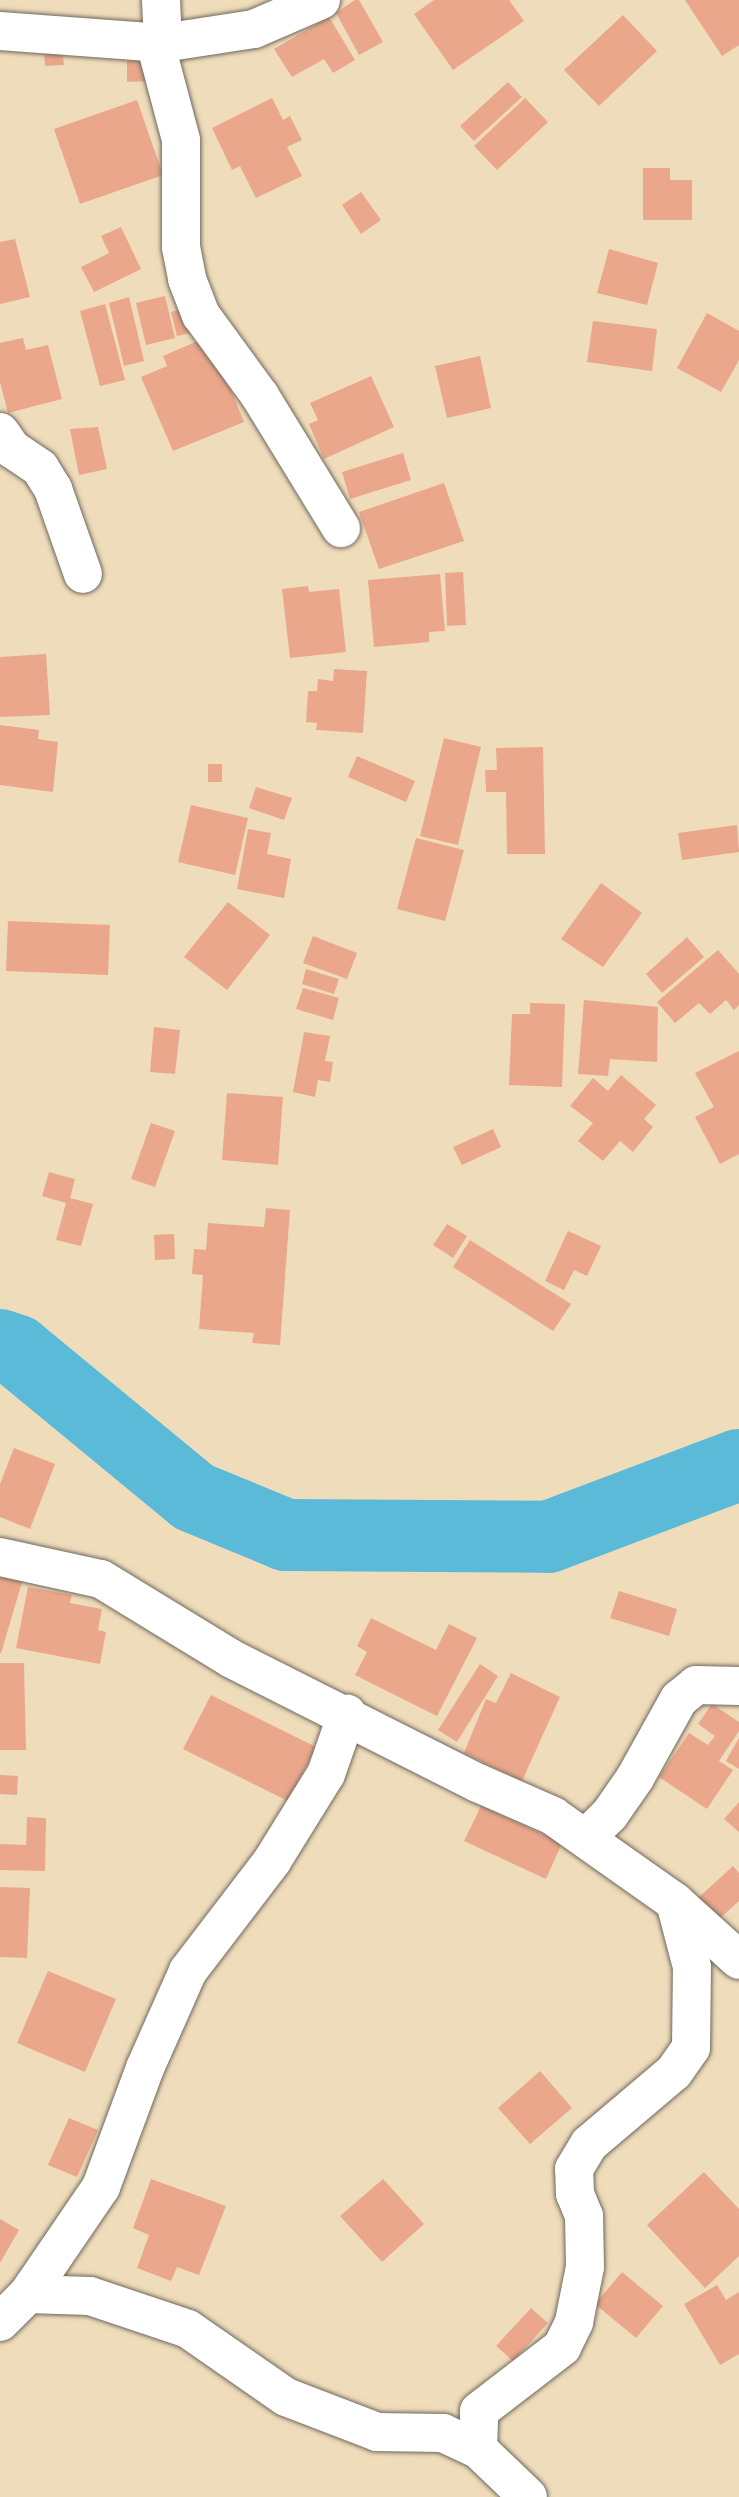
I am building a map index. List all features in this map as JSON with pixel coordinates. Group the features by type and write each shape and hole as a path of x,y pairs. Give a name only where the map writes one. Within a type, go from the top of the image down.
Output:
{"street":[{"path":"161,0 159,42 181,140 181,247 187,279 201,315 260,396 341,528"},
{"path":"0,31 159,42 254,29 321,0"},
{"path":"0,432 12,449 40,468 53,489 83,574"},
{"path":"0,1557 101,1579 232,1659 347,1714 478,1783 553,1816 675,1902 739,1960"},
{"path":"586,1838 635,1778 679,1699 696,1685 739,1686"},
{"path":"0,2322 28,2294 101,2187 145,2067 188,1971 272,1861 327,1774 347,1714"},
{"path":"478,2449 479,2411 562,2347 575,2322 584,2267 584,2216 575,2194 575,2169 589,2144 674,2071 691,2048 692,1967 675,1902"},
{"path":"28,2294 90,2296 188,2329 286,2397 377,2432 443,2433 478,2449 528,2497"}],"building":[{"path":"359,0 383,42 359,55 336,13"},
{"path":"434,0 509,0 524,21 453,70 414,14"},
{"path":"685,0 739,0 739,45 722,56"},
{"path":"623,15 657,51 599,106 564,70"},
{"path":"329,17 355,60 333,73 324,59 292,77 274,49"},
{"path":"62,49 64,65 45,66 44,50"},
{"path":"127,61 148,61 149,81 127,82"},
{"path":"508,82 522,97 474,141 460,126"},
{"path":"272,98 283,120 290,116 302,140 287,147 302,176 256,198 240,166 232,170 212,128"},
{"path":"525,98 548,122 497,170 474,146"},
{"path":"137,100 163,175 80,204 54,129"},
{"path":"643,168 670,168 670,180 692,180 692,220 643,220"},
{"path":"361,192 381,220 361,234 342,205"},
{"path":"121,227 141,269 94,292 81,267 109,253 101,236"},
{"path":"15,239 30,297 0,304 0,242"},
{"path":"609,249 658,263 647,305 597,293"},
{"path":"165,296 175,338 146,345 136,303"},
{"path":"129,297 144,361 124,366 109,303"},
{"path":"105,304 125,380 100,386 80,311"},
{"path":"185,308 191,333 177,336 171,312"},
{"path":"707,313 739,331 739,360 721,392 677,368"},
{"path":"593,321 657,329 652,371 587,362"},
{"path":"209,336 244,422 173,451 141,377 167,366 163,356"},
{"path":"23,338 26,350 48,345 62,399 8,413 0,382 0,343"},
{"path":"480,356 491,408 447,418 435,366"},
{"path":"371,376 394,427 324,459 309,424 318,420 310,403"},
{"path":"98,427 107,469 79,475 70,429"},
{"path":"403,453 411,480 350,499 342,472"},
{"path":"444,483 464,541 379,569 359,512"},
{"path":"463,572 466,625 447,626 445,573"},
{"path":"440,574 445,631 429,632 429,642 374,647 368,580"},
{"path":"308,586 309,592 339,589 346,652 290,658 282,589"},
{"path":"46,654 50,715 0,717 0,657"},
{"path":"334,669 367,671 363,733 316,730 317,723 306,722 308,691 317,691 318,679 333,681"},
{"path":"0,725 39,730 38,739 58,742 53,792 0,785"},
{"path":"444,738 481,747 458,845 420,836"},
{"path":"543,747 545,854 507,854 506,792 486,792 485,770 497,770 496,748"},
{"path":"357,756 415,781 406,802 348,777"},
{"path":"208,764 222,764 222,782 208,782"},
{"path":"256,787 292,798 284,820 249,808"},
{"path":"191,805 248,818 235,875 178,862"},
{"path":"737,825 739,852 682,860 678,833"},
{"path":"248,829 271,833 267,854 291,859 284,898 237,889"},
{"path":"416,838 464,850 445,921 397,909"},
{"path":"601,883 642,913 603,967 561,939"},
{"path":"228,902 270,935 227,990 184,957"},
{"path":"8,921 110,925 108,975 6,971"},
{"path":"313,936 357,953 347,979 303,963"},
{"path":"687,937 704,957 662,993 646,974"},
{"path":"718,950 739,974 739,1005 734,1010 726,1000 710,1014 699,1003 675,1023 657,1002"},
{"path":"306,969 339,979 334,994 302,984"},
{"path":"303,988 339,998 333,1020 296,1009"},
{"path":"584,1000 658,1007 657,1062 610,1059 608,1076 578,1074"},
{"path":"530,1003 565,1004 562,1087 509,1085 512,1014 530,1014"},
{"path":"154,1027 180,1030 175,1074 150,1072"},
{"path":"304,1032 330,1036 325,1061 333,1062 330,1082 318,1080 315,1097 293,1092"},
{"path":"739,1051 739,1154 720,1164 695,1117 714,1107 695,1073"},
{"path":"621,1075 656,1105 644,1119 653,1127 633,1152 620,1141 603,1161 578,1141 593,1123 570,1106 593,1078 608,1091"},
{"path":"227,1093 283,1097 278,1165 222,1160"},
{"path":"151,1123 175,1131 155,1187 131,1179"},
{"path":"493,1129 501,1147 462,1165 453,1147"},
{"path":"49,1172 75,1179 70,1198 93,1204 81,1246 56,1240 66,1203 42,1196"},
{"path":"266,1208 290,1210 280,1345 252,1343 254,1333 199,1329 203,1275 192,1274 194,1249 206,1250 208,1223 264,1227"},
{"path":"447,1224 467,1236 453,1258 433,1245"},
{"path":"568,1231 601,1246 587,1276 574,1270 564,1290 545,1281"},
{"path":"174,1234 175,1259 155,1260 154,1235"},
{"path":"470,1240 571,1304 553,1331 453,1267"},
{"path":"14,1448 55,1464 30,1529 0,1517 0,1484"},
{"path":"0,1572 23,1579 1,1653 0,1653"},
{"path":"28,1587 72,1595 70,1603 102,1609 98,1630 106,1632 100,1664 16,1648"},
{"path":"619,1591 677,1609 669,1636 610,1618"},
{"path":"371,1618 436,1650 449,1624 477,1638 437,1716 355,1675 367,1652 357,1646"},
{"path":"0,1663 24,1663 26,1750 0,1750"},
{"path":"480,1664 498,1676 457,1742 438,1730"},
{"path":"511,1673 560,1697 522,1781 464,1753 486,1699 496,1703"},
{"path":"211,1695 316,1747 288,1801 183,1749"},
{"path":"712,1704 739,1722 739,1731 719,1761 733,1770 707,1809 659,1777 689,1733 708,1745 715,1736 698,1724"},
{"path":"739,1738 739,1769 726,1761"},
{"path":"0,1775 18,1776 17,1795 0,1794"},
{"path":"739,1802 739,1832 724,1819"},
{"path":"481,1806 562,1843 546,1879 464,1841"},
{"path":"27,1817 46,1818 45,1871 0,1870 0,1844 26,1845"},
{"path":"733,1866 739,1873 739,1901 718,1920 698,1898"},
{"path":"0,1887 30,1888 27,1958 0,1957"},
{"path":"48,1971 116,1999 85,2072 17,2043"},
{"path":"540,2071 572,2108 530,2144 498,2108"},
{"path":"69,2118 98,2130 77,2177 48,2165"},
{"path":"704,2172 739,2209 739,2256 705,2288 647,2225"},
{"path":"151,2179 226,2206 199,2275 177,2267 171,2281 137,2268 149,2235 133,2228"},
{"path":"383,2179 424,2224 382,2262 340,2216"},
{"path":"0,2219 19,2230 0,2263"},
{"path":"622,2272 663,2306 636,2338 595,2304"},
{"path":"717,2285 726,2300 739,2292 739,2354 720,2365 684,2304"},
{"path":"531,2308 548,2323 513,2361 496,2346"}],"waterway":[{"path":"0,1345 17,1351 194,1497 286,1535 548,1537 739,1465"}]}
